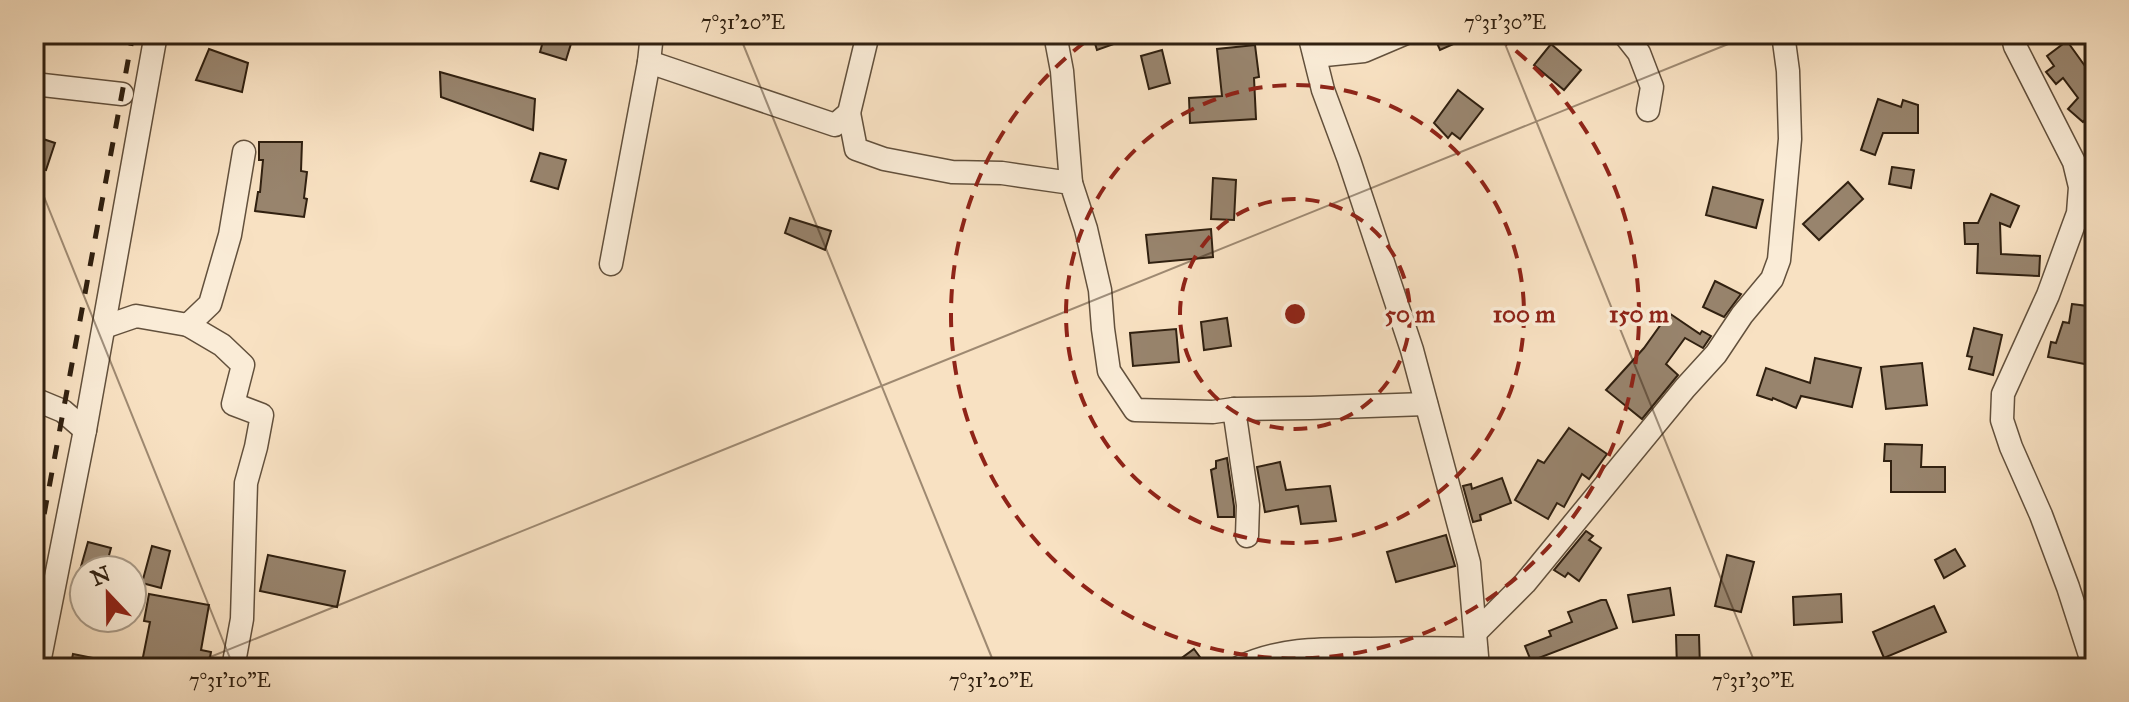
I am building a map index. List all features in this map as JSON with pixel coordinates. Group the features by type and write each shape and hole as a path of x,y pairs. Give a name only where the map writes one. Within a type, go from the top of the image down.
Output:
{"street":[{"path":"38,668 85,430 156,34"},
{"path":"611,264 652,34"},
{"path":"868,34 849,113 856,149 884,159 952,172 1002,173 1071,183"},
{"path":"1055,34 1062,71 1071,183 1086,229 1100,290 1109,371 1135,410 1213,412 1426,404"},
{"path":"1309,34 1323,90 1412,350 1469,563 1476,650"},
{"path":"1315,56 1364,51 1404,34"},
{"path":"1624,34 1639,53 1652,87 1648,110"},
{"path":"1476,650 1525,583 1716,354 1742,315 1772,279 1779,260 1790,139 1788,71 1783,34"},
{"path":"2012,34 2015,46 2074,162 2080,187 2078,213 2048,295 2003,394 2002,420 2068,587 2094,668"},
{"path":"649,62 835,125 849,113"},
{"path":"34,84 122,94"},
{"path":"188,325 210,304 230,235 244,152"},
{"path":"104,327 136,316 188,325 222,345 243,365 233,404 262,415 246,483 242,619 233,668"},
{"path":"34,399 63,411 85,430"},
{"path":"1234,409 1248,505 1247,536"},
{"path":"1238,668 1258,659 1301,649 1476,650"}],"building":[{"path":"545,34 574,34 566,60 540,52"},
{"path":"1092,34 1136,34 1136,36 1097,50"},
{"path":"1433,34 1476,34 1440,50"},
{"path":"2067,41 2095,80 2095,109 2083,122 2068,109 2078,98 2063,78 2056,84 2046,72 2054,66 2047,56"},
{"path":"1551,44 1581,70 1564,90 1534,65"},
{"path":"1255,45 1259,77 1254,78 1256,119 1190,123 1189,98 1222,96 1217,49"},
{"path":"209,49 248,63 242,92 196,80"},
{"path":"1162,50 1170,83 1149,89 1141,56"},
{"path":"440,72 535,99 533,130 441,97"},
{"path":"1458,90 1483,109 1460,139 1452,133 1448,138 1434,123"},
{"path":"1878,99 1901,107 1903,100 1918,105 1918,133 1883,133 1875,155 1861,150"},
{"path":"34,136 55,143 46,170 34,167"},
{"path":"259,142 302,142 301,171 307,172 304,217 255,211 263,160 259,160"},
{"path":"540,153 566,160 558,189 531,181"},
{"path":"1892,167 1914,170 1911,188 1889,184"},
{"path":"1213,178 1236,180 1234,220 1211,219"},
{"path":"1848,182 1863,199 1819,240 1803,224"},
{"path":"1713,187 1763,200 1756,228 1706,215"},
{"path":"1991,194 2019,206 2010,227 2000,223 2001,254 2040,256 2039,276 1977,273 1978,244 1965,244 1964,223 1978,223"},
{"path":"790,218 831,231 825,250 785,233"},
{"path":"1211,229 1213,257 1149,263 1146,235"},
{"path":"1715,281 1741,294 1724,317 1703,307"},
{"path":"2072,304 2095,307 2095,366 2048,357 2051,342 2056,343 2063,322 2069,323"},
{"path":"1669,313 1700,334 1702,331 1711,336 1703,348 1685,338 1666,364 1678,375 1642,419 1606,390 1644,348"},
{"path":"1227,318 1231,346 1204,350 1201,322"},
{"path":"1974,328 2002,335 1993,375 1969,369 1972,357 1967,356"},
{"path":"1176,329 1179,362 1133,366 1130,333"},
{"path":"1815,358 1861,368 1852,407 1801,396 1796,408 1757,395 1766,368 1810,383"},
{"path":"1922,363 1927,405 1886,409 1881,367"},
{"path":"1569,428 1607,454 1589,479 1582,474 1564,507 1557,503 1548,519 1515,500 1538,460 1544,463"},
{"path":"1885,444 1922,445 1921,467 1945,467 1945,492 1891,492 1891,461 1884,461"},
{"path":"1227,458 1234,517 1218,517 1211,470 1216,468 1216,461"},
{"path":"1280,462 1286,490 1330,486 1336,521 1301,524 1298,506 1265,512 1257,467"},
{"path":"1502,478 1511,503 1480,515 1481,520 1473,522 1463,486 1471,484 1472,489"},
{"path":"1586,531 1593,536 1589,540 1601,548 1579,581 1568,573 1565,577 1554,570"},
{"path":"1446,535 1455,566 1396,582 1387,552"},
{"path":"88,542 111,548 109,554 85,554"},
{"path":"152,546 170,551 161,588 148,585 148,561"},
{"path":"1955,549 1965,566 1944,578 1935,560"},
{"path":"268,555 345,571 337,607 260,591"},
{"path":"1727,555 1754,562 1741,612 1715,606"},
{"path":"1670,588 1674,615 1633,622 1628,595"},
{"path":"149,594 209,605 201,650 211,652 208,668 177,668 142,662 150,622"},
{"path":"1841,594 1842,622 1794,625 1793,597"},
{"path":"1606,600 1617,628 1531,661 1525,646 1551,636 1549,631 1572,622 1568,612"},
{"path":"1934,606 1946,632 1884,658 1873,632"},
{"path":"1676,635 1699,635 1700,668 1677,668"},
{"path":"1194,649 1208,668 1168,668"},
{"path":"73,654 113,662 112,668 70,668"}],"railway":[{"path":"34,569 133,34"}]}
